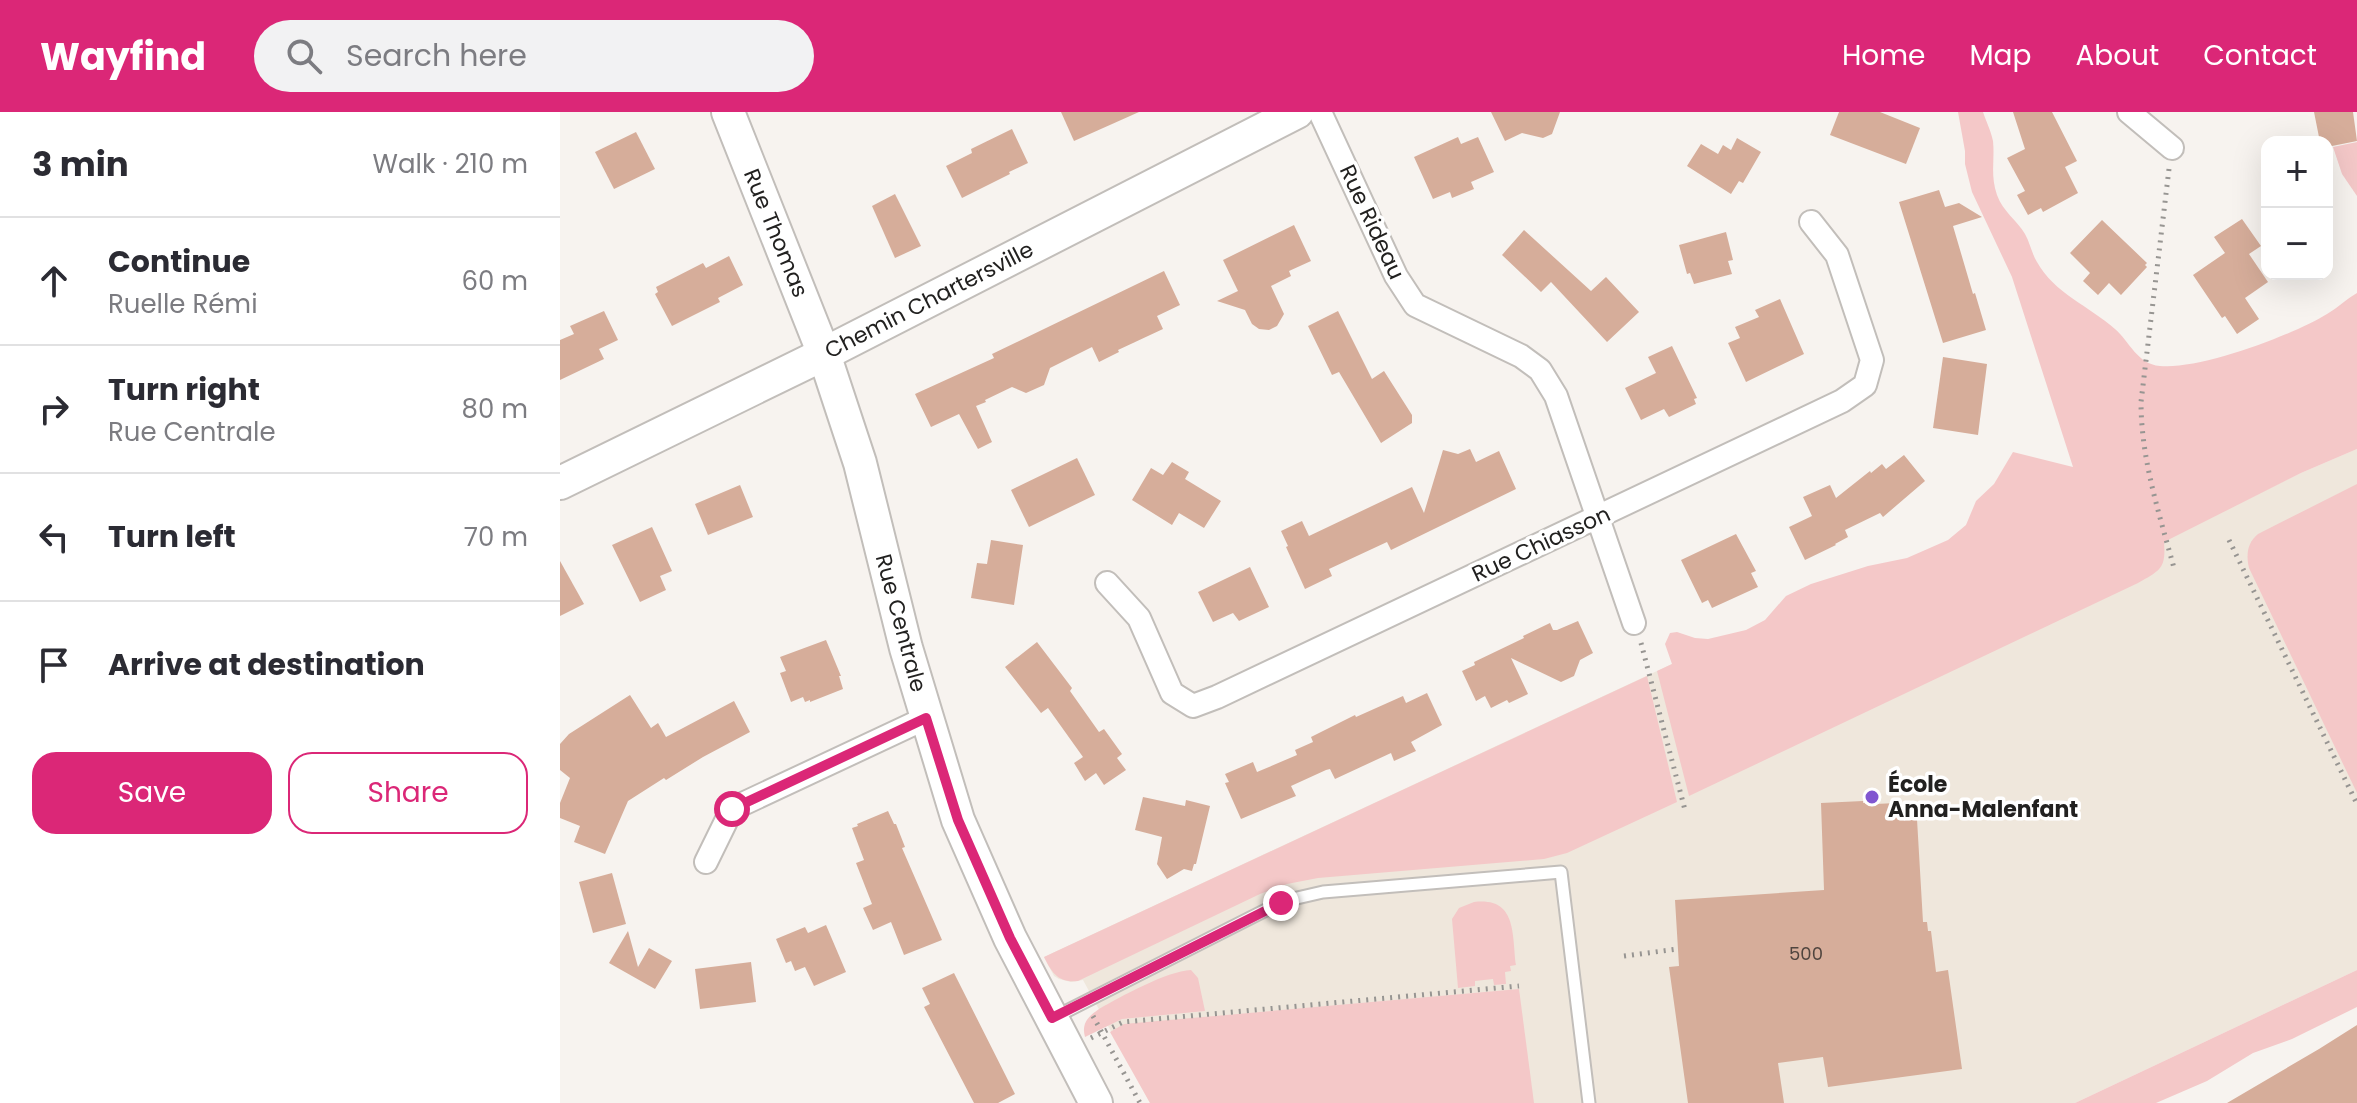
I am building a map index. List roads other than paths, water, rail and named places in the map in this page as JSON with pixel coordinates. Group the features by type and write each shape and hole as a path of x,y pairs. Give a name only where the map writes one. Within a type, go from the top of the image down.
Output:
{"street":[{"name":"Rue Thomas","path":"728,112 824,354"},
{"name":"Chemin Chartersville","path":"560,483 824,354 1297,112"},
{"name":"Rue Rideau","path":"1320,112 1396,276 1415,305 1521,356 1540,370 1560,405 1634,623"},
{"path":"2129,112 2172,148"},
{"name":"Rue Chiasson","path":"1107,583 1139,618 1172,693 1193,706 1231,691 1842,401 1865,385 1872,360 1837,255 1811,222"},
{"name":"Rue Centrale","path":"824,354 860,463 926,718 958,820 1010,938 1096,1103"},
{"path":"706,862 732,809 926,718"}],"lane":[{"path":"1052,1018 1266,910 1297,898 1332,891 1561,872 1589,1103"}],"place":[{"name":"École Anna-Malenfant","path":"1872,797"}]}
